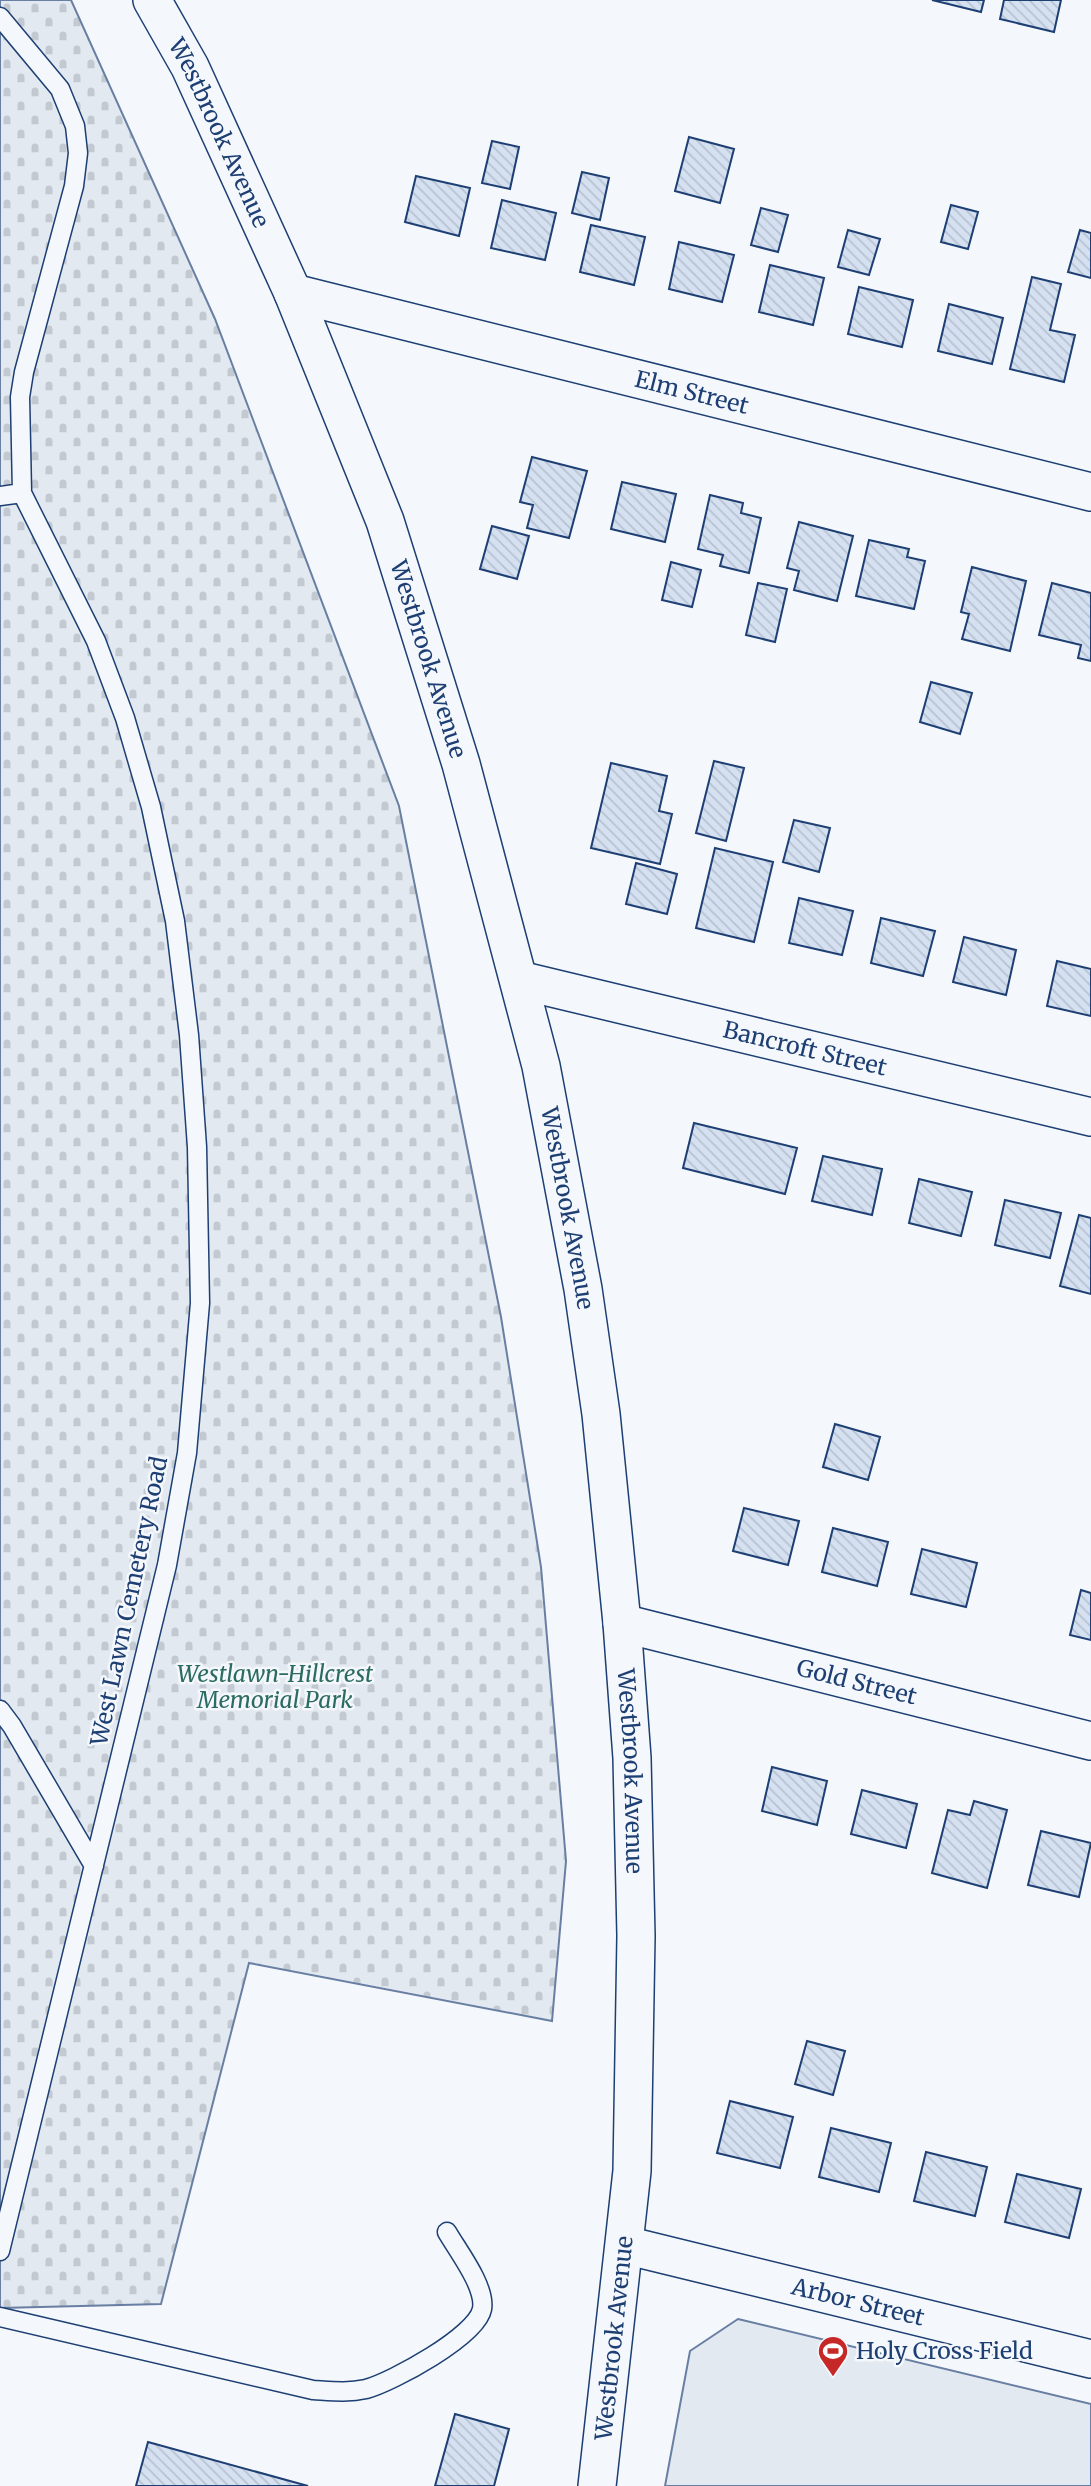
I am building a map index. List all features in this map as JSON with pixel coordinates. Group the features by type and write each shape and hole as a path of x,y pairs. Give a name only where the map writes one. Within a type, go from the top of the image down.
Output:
{"street":[{"name":"Westbrook Avenue","path":"152,0 190,67 293,293 385,521 461,764 519,980 541,1066 583,1289 601,1414 622,1623 632,1758 636,1937 632,2171 597,2486"},
{"name":"Elm Street","path":"293,293 1091,492"},
{"name":"Bancroft Street","path":"519,980 1091,1117"},
{"name":"Gold Street","path":"622,1623 1091,1741"},
{"name":"Arbor Street","path":"625,2245 1091,2359"}],"lane":[{"name":"West Lawn Cemetery Road","path":"0,17 60,89 75,126 78,153 74,186 24,372 20,397 22,494 96,641 125,718 151,807 175,920 189,1035 197,1147 200,1303 187,1453 167,1565 0,2251"},
{"path":"0,496 22,494"},
{"path":"0,1710 94,1866"},
{"path":"0,2183 13,2196"},
{"path":"0,2317 313,2390 348,2392 369,2388 408,2372 476,2323 482,2309 482,2291 447,2232"}],"green space":[{"name":"Westlawn-Hillcrest Memorial Park","path":"0,0 71,0 215,319 399,806 501,1317 541,1567 566,1861 552,2021 249,1963 161,2304 0,2308"},
{"name":"Holy Cross Field","path":"738,2319 1091,2404 1091,2486 665,2486 690,2351"}],"building":[{"path":"932,0 984,0 981,12"},
{"path":"1004,0 1061,0 1054,32 1000,19"},
{"path":"689,137 734,149 720,203 675,191"},
{"path":"492,141 519,147 510,189 482,183"},
{"path":"582,172 609,178 600,220 572,213"},
{"path":"416,176 470,188 459,236 405,222"},
{"path":"502,200 556,213 545,260 491,248"},
{"path":"951,205 978,212 968,249 941,242"},
{"path":"761,208 788,215 778,252 751,245"},
{"path":"591,225 645,237 634,285 580,272"},
{"path":"848,230 880,239 869,275 838,267"},
{"path":"1080,230 1091,233 1091,278 1068,272"},
{"path":"679,242 734,255 722,302 669,289"},
{"path":"770,265 824,278 813,325 759,312"},
{"path":"1032,277 1061,284 1050,330 1075,335 1064,382 1010,369"},
{"path":"859,287 913,300 902,347 848,334"},
{"path":"949,304 1003,318 992,364 938,351"},
{"path":"532,457 587,471 569,538 527,528 533,505 520,502"},
{"path":"622,482 676,494 665,542 611,529"},
{"path":"710,495 743,503 741,513 761,518 749,573 720,566 723,555 698,549"},
{"path":"799,522 853,536 837,601 794,590 799,571 787,568"},
{"path":"492,526 529,536 517,579 480,569"},
{"path":"869,540 909,549 907,557 925,561 914,609 856,596"},
{"path":"671,562 701,570 692,607 662,600"},
{"path":"972,567 1026,581 1010,651 962,639 969,614 961,612"},
{"path":"758,583 787,589 775,642 746,635"},
{"path":"1052,583 1091,593 1091,661 1078,658 1081,645 1039,635"},
{"path":"931,682 972,693 960,734 920,722"},
{"path":"714,761 744,768 726,841 696,833"},
{"path":"611,763 667,776 659,811 672,814 660,864 591,848"},
{"path":"794,820 830,828 819,872 783,862"},
{"path":"715,848 773,862 754,942 696,928"},
{"path":"636,863 677,874 667,914 626,904"},
{"path":"799,898 853,911 842,955 789,943"},
{"path":"881,918 935,931 923,976 871,963"},
{"path":"964,937 1016,950 1006,995 953,982"},
{"path":"1057,961 1091,969 1091,1016 1047,1006"},
{"path":"694,1123 797,1148 785,1194 683,1168"},
{"path":"823,1156 882,1169 872,1215 812,1201"},
{"path":"919,1179 972,1192 961,1236 909,1223"},
{"path":"1005,1200 1061,1213 1050,1258 995,1245"},
{"path":"1079,1215 1091,1218 1091,1294 1060,1286"},
{"path":"835,1424 880,1437 868,1480 823,1467"},
{"path":"744,1508 799,1521 788,1565 733,1551"},
{"path":"833,1528 888,1542 877,1586 822,1572"},
{"path":"922,1549 977,1563 966,1607 911,1594"},
{"path":"1081,1590 1091,1593 1091,1640 1070,1635"},
{"path":"772,1767 827,1781 817,1825 762,1811"},
{"path":"862,1790 917,1804 906,1848 851,1834"},
{"path":"974,1801 1007,1810 987,1888 932,1873 948,1810 970,1815"},
{"path":"1041,1831 1091,1843 1079,1897 1028,1885"},
{"path":"807,2041 845,2051 833,2095 795,2084"},
{"path":"730,2101 793,2117 780,2168 717,2153"},
{"path":"831,2128 891,2143 879,2192 819,2177"},
{"path":"926,2152 987,2167 975,2216 914,2201"},
{"path":"1017,2174 1081,2189 1069,2238 1005,2222"},
{"path":"455,2414 509,2429 494,2486 435,2486"},
{"path":"148,2442 308,2486 136,2486"}],"place":[{"name":"Holy Cross Field","path":"833,2378"}]}
